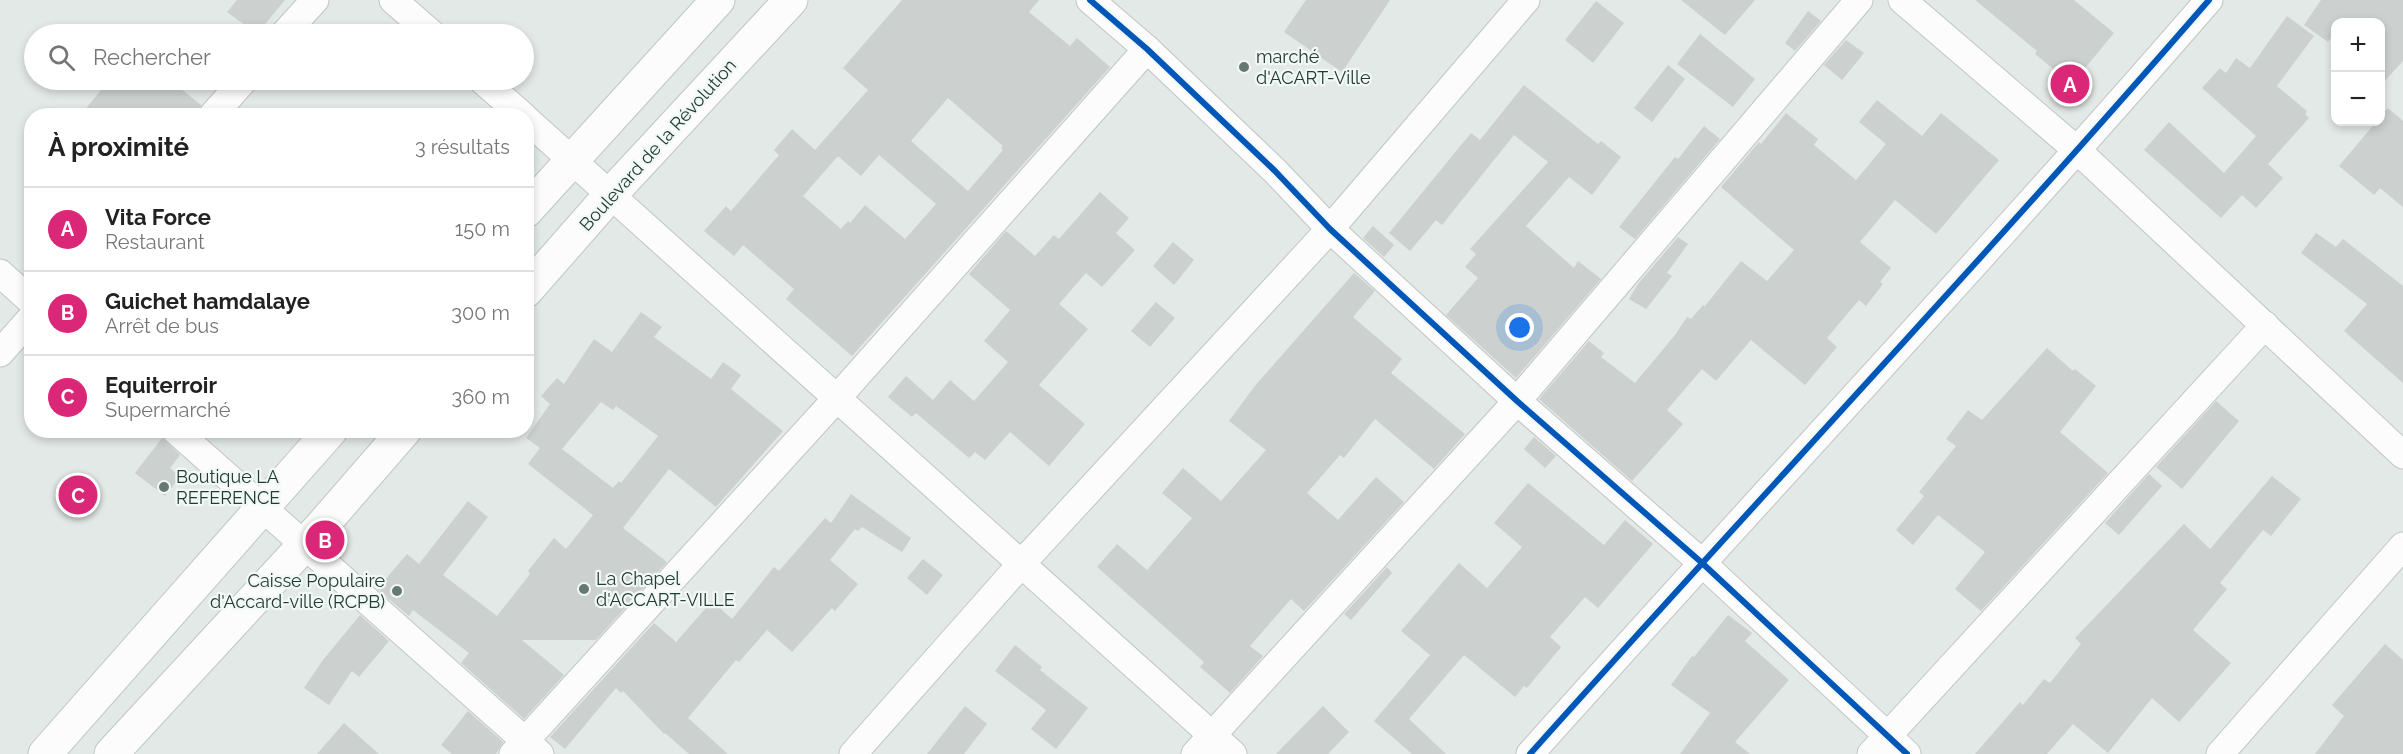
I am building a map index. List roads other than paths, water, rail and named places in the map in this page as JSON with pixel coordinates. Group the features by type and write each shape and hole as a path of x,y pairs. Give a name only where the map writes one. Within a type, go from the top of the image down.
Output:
{"main road":[{"path":"534,202 718,0"},
{"name":"Boulevard de la Révolution","path":"534,282 611,194 791,0"},
{"path":"45,754 324,438"},
{"path":"111,754 304,545 398,438"}],"street":[{"path":"293,24 315,0"},
{"path":"393,0 421,24"},
{"path":"1090,0 1147,49 1275,171 1330,230 1517,401 1701,562 1879,745 1908,754"},
{"path":"853,754 1022,563 1330,230 1526,0"},
{"path":"1204,745 1517,401 1859,0"},
{"path":"1902,0 2078,151 2403,455"},
{"path":"1530,754 1701,562 2078,151 2209,0"},
{"path":"184,438 304,545 526,750 1147,49"},
{"path":"219,108 235,90"},
{"path":"493,90 514,108"},
{"path":"534,126 1022,563 1204,745 1233,754"},
{"path":"0,273 24,295"},
{"path":"1879,745 2265,325"},
{"path":"0,353 24,326"},
{"path":"2220,754 2403,546"}],"place":[{"name":"marché d'ACART-Ville","path":"1244,67"},
{"name":"Vita Force","path":"2070,84"},
{"name":"Boutique LA REFERENCE","path":"164,487"},
{"name":"Equiterroir","path":"78,495"},
{"name":"Guichet hamdalaye","path":"325,540"},
{"name":"La Chapel d'ACCART-VILLE","path":"584,589"},
{"name":"Caisse Populaire d'Accard-ville (RCPB)","path":"397,591"}]}
